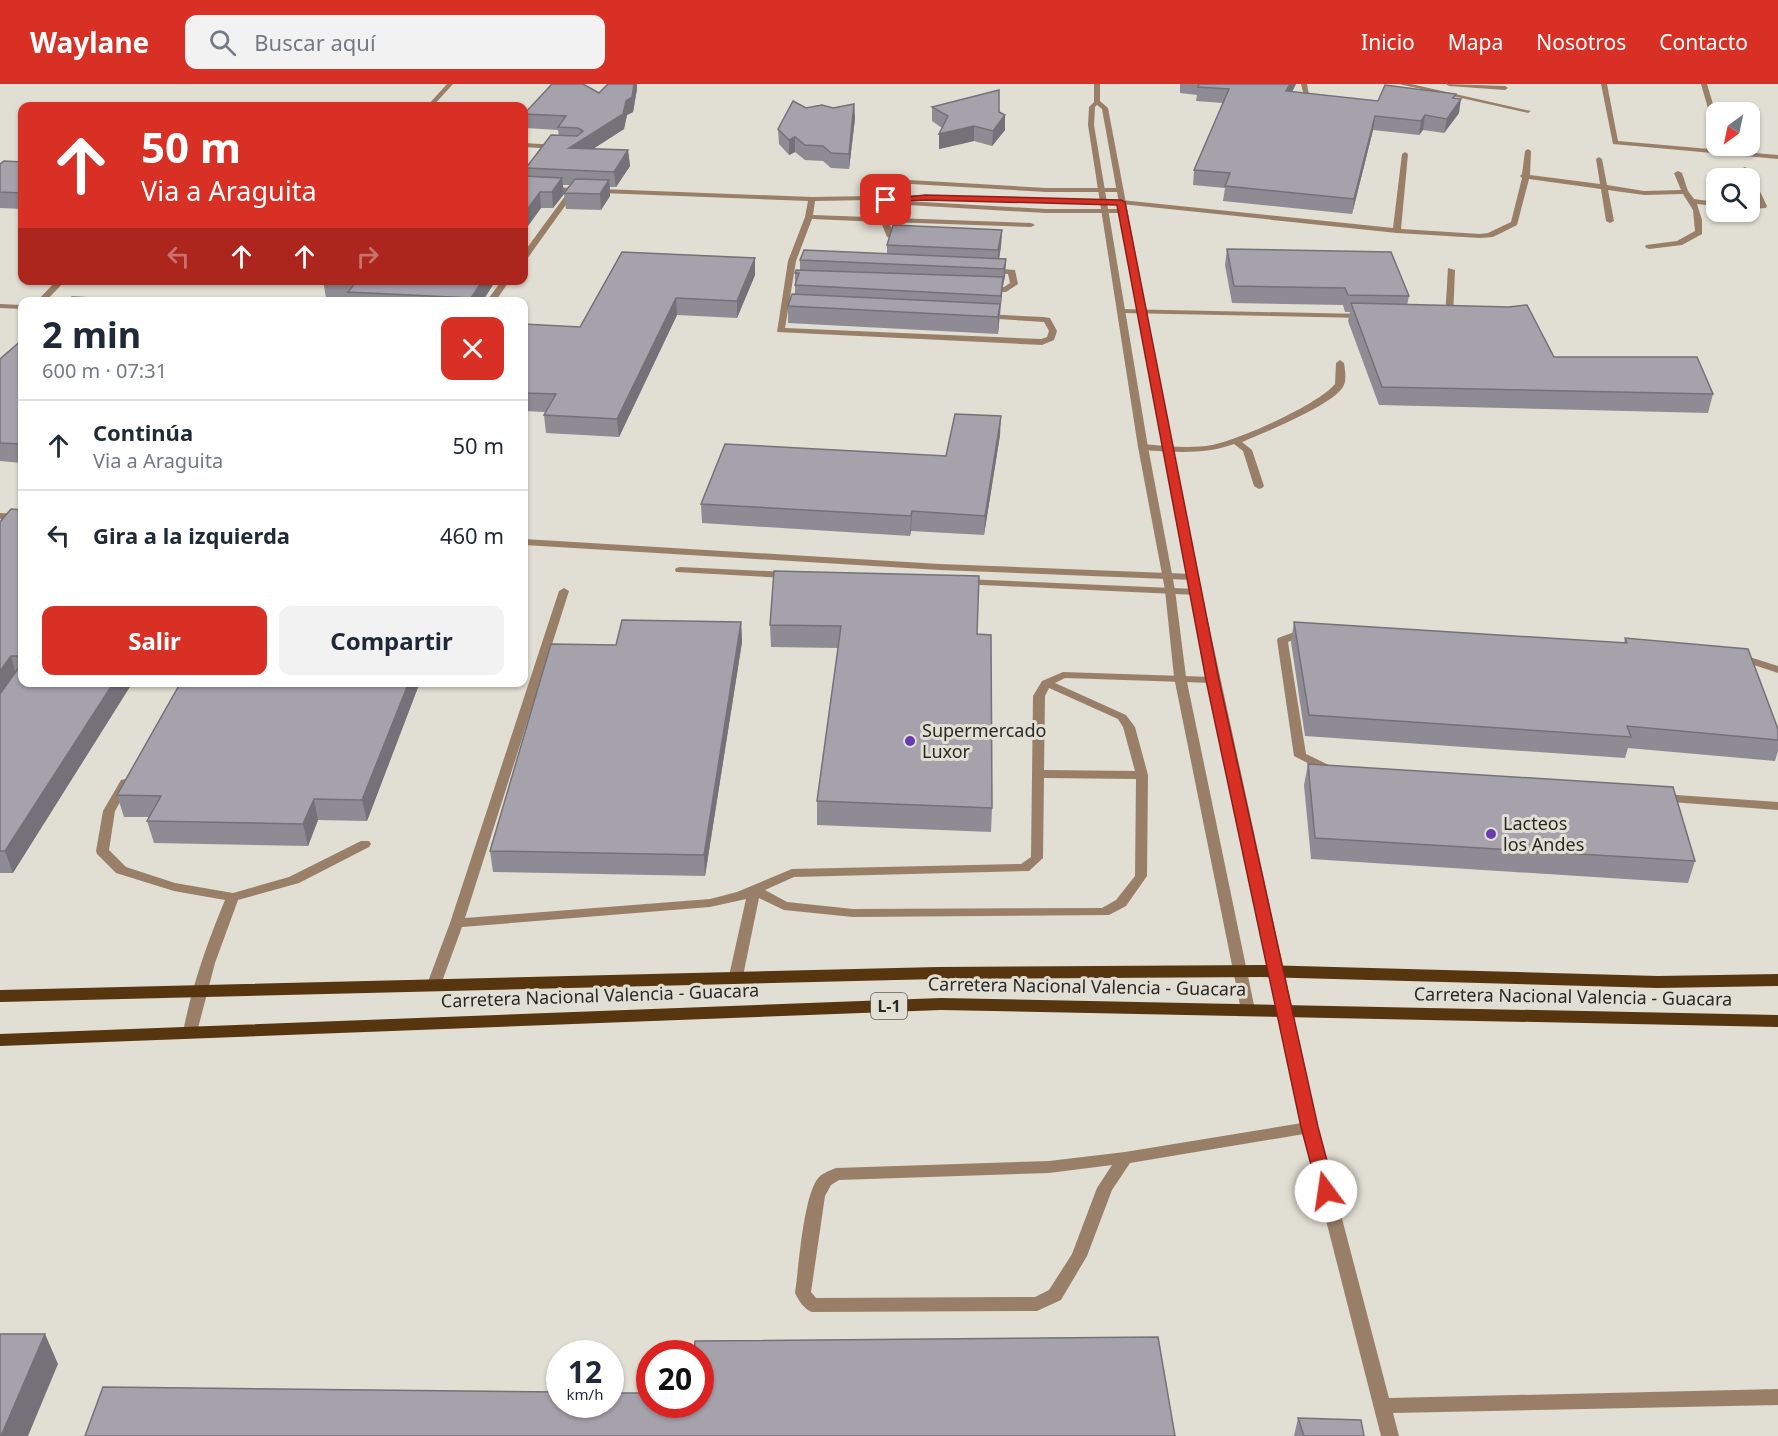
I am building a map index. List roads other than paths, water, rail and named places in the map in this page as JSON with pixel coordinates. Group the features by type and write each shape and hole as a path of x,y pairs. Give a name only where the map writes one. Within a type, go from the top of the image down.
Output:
{"main road":[{"name":"Carretera Nacional Valencia - Guacara","path":"0,996 433,987 736,976 1241,971 1658,982 1778,980"},
{"name":"Carretera Nacional Valencia - Guacara","path":"0,1040 941,1004 1778,1022"}],"street":[{"path":"434,102 450,84"},
{"path":"1097,84 1097,102 1092,107 1091,125 1143,447 1165,575 1170,590 1180,677 1248,1010"},
{"path":"1304,84 1308,100"},
{"path":"1402,84 1528,111"},
{"path":"1449,84 1505,88"},
{"path":"1604,84 1614,143 1706,148"},
{"path":"1704,84 1709,102"},
{"path":"1097,102 1105,108 1114,145 1122,207 1141,311 1213,680 1310,1127 1390,1436"},
{"path":"528,145 568,147"},
{"path":"528,188 886,200 925,206 1122,207 1480,236 1514,223 1519,212 1528,151"},
{"path":"1397,231 1405,154"},
{"path":"1760,155 1778,158"},
{"path":"1599,159 1610,221"},
{"path":"1649,247 1679,243 1699,232 1699,217 1694,201 1685,192 1678,173"},
{"path":"1524,176 1644,193 1685,192"},
{"path":"886,200 895,178 1120,190"},
{"path":"528,252 573,190"},
{"path":"812,199 809,217 792,261 780,330 1042,342 1051,338 1053,331 1047,320 1043,319 972,315"},
{"path":"1694,201 1706,203"},
{"path":"809,217 1031,225"},
{"path":"884,220 890,235 896,238 918,239"},
{"path":"1005,234 1009,224"},
{"path":"792,261 804,261"},
{"path":"976,289 1006,290 1014,284 1012,272 981,270"},
{"path":"1449,318 1451,270"},
{"path":"789,281 800,281"},
{"path":"44,297 57,285"},
{"path":"0,306 18,307"},
{"path":"784,306 796,307"},
{"path":"1122,311 1370,316"},
{"path":"1438,318 1460,318"},
{"path":"1143,447 1214,448 1236,441 1305,410 1332,394 1340,384 1340,363"},
{"path":"1236,441 1247,450 1259,486"},
{"path":"0,516 18,517"},
{"path":"528,542 928,566 1193,577"},
{"path":"680,570 799,575"},
{"path":"955,581 1196,592"},
{"path":"433,987 457,923 564,591"},
{"path":"1321,627 1293,634 1282,640 1300,756 1340,775"},
{"path":"1722,653 1770,665 1778,670"},
{"path":"457,923 710,903 754,890 792,873 1024,868 1037,858 1039,696 1046,683 1062,675 1180,677 1213,680"},
{"path":"754,890 784,906 853,913 1104,912 1121,903 1141,876 1142,776 1129,727 1122,717 1046,683"},
{"path":"132,771 109,811 102,851 121,870 174,888 233,897 294,880 365,844"},
{"path":"1037,774 1142,776"},
{"path":"1648,797 1778,806"},
{"path":"736,976 754,890"},
{"path":"190,1032 198,991 212,946 233,897"},
{"path":"1125,1158 1105,1188 1079,1256 1055,1295 1037,1304 812,1305 803,1293 817,1196 825,1182 836,1174 1048,1167 1125,1158 1310,1127"},
{"path":"1382,1406 1778,1397"}],"place":[{"name":"Supermercado Luxor","path":"910,741"},
{"name":"Lacteos los Andes","path":"1491,834"}]}
